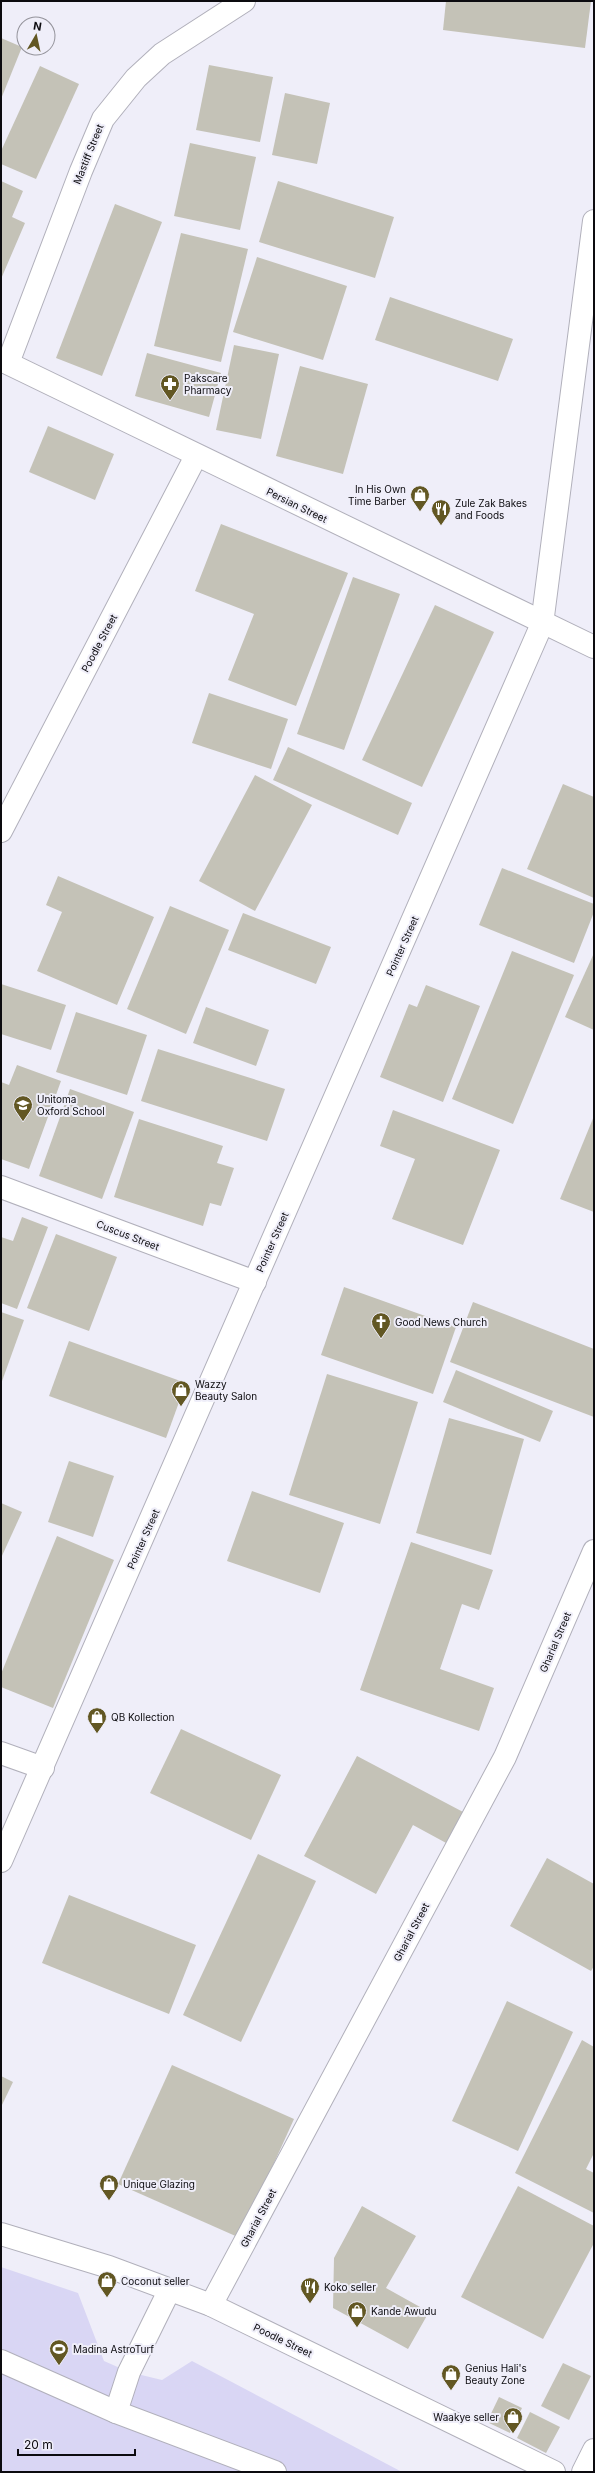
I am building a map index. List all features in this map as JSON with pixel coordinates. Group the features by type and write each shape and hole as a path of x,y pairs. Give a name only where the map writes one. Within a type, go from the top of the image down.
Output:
{"street":[{"name":"Mastiff Street","path":"5,362 103,119 136,78 162,54 244,1"},
{"name":"Pointer Street","path":"1,1861 43,1768 542,624 594,222"},
{"name":"Persian Street","path":"5,362 542,624 594,647"},
{"name":"Poodle Street","path":"1,831 196,456"},
{"name":"Cuscus Street","path":"1,1187 255,1282"},
{"name":"Gharial Street","path":"211,2305 505,1757 594,1551"},
{"path":"1,1753 43,1768"},
{"name":"Poodle Street","path":"1,2234 109,2267 169,2291 211,2305 522,2465 554,2472"},
{"path":"116,2412 129,2372 169,2291"},
{"path":"1,2361 116,2412 275,2472"},
{"path":"583,2472 594,2450"}],"shaded area":[{"name":"Madina AstroTurf","path":"1,2267 78,2293 104,2361 129,2372 162,2380 192,2361 402,2472 1,2472"}],"building":[{"path":"446,1 591,1 585,48 443,30"},
{"path":"1,38 16,44 16,56 18,56 1,99"},
{"path":"209,65 273,77 260,142 196,130"},
{"path":"40,66 79,84 36,179 1,164 1,151"},
{"path":"285,93 330,103 317,164 272,155"},
{"path":"190,143 256,157 240,230 174,216"},
{"path":"1,181 23,191 12,217 25,223 1,279"},
{"path":"278,181 394,217 375,278 259,242"},
{"path":"115,204 162,222 102,376 56,358"},
{"path":"181,233 248,249 221,362 154,346"},
{"path":"257,257 347,286 323,360 233,332"},
{"path":"390,297 513,339 498,381 375,340"},
{"path":"234,345 279,354 261,439 216,430"},
{"path":"147,353 221,373 209,417 135,396"},
{"path":"300,366 368,384 343,474 276,456"},
{"path":"48,426 114,454 95,500 29,472"},
{"path":"221,524 348,573 296,706 228,680 254,614 195,591"},
{"path":"353,577 400,594 344,750 297,734"},
{"path":"435,605 494,632 422,787 362,760"},
{"path":"209,693 288,719 271,769 192,743"},
{"path":"288,747 412,803 398,835 273,780"},
{"path":"255,775 312,805 255,911 199,881"},
{"path":"563,784 594,797 594,898 527,869"},
{"path":"502,868 594,904 594,912 574,963 479,925"},
{"path":"58,876 154,917 117,1005 37,971 62,912 46,905"},
{"path":"170,906 229,930 186,1034 127,1009"},
{"path":"243,913 331,947 316,984 228,950"},
{"path":"512,951 574,975 513,1124 452,1099"},
{"path":"594,953 594,1030 565,1017"},
{"path":"1,984 66,1005 51,1050 1,1034"},
{"path":"426,985 480,1006 443,1102 380,1077 409,1004 417,1007"},
{"path":"206,1007 269,1030 256,1066 193,1043"},
{"path":"76,1012 147,1035 127,1095 56,1072"},
{"path":"158,1049 285,1089 267,1141 141,1101"},
{"name":"Unitoma Oxford School","path":"17,1065 61,1081 29,1169 1,1159 1,1082 9,1085"},
{"path":"70,1089 134,1112 102,1199 39,1176"},
{"path":"393,1110 500,1150 463,1245 392,1219 415,1159 380,1146"},
{"path":"594,1116 594,1212 560,1199"},
{"path":"139,1119 223,1146 217,1163 234,1168 221,1206 210,1203 203,1226 114,1197"},
{"path":"22,1217 48,1227 17,1309 1,1303 1,1237 13,1241"},
{"path":"56,1234 117,1257 89,1331 27,1308"},
{"path":"344,1287 456,1327 433,1394 321,1355"},
{"path":"473,1302 594,1349 594,1417 450,1362"},
{"path":"1,1312 24,1320 1,1384"},
{"path":"69,1341 186,1383 166,1438 49,1396"},
{"path":"456,1370 553,1411 540,1442 443,1402"},
{"path":"327,1374 418,1402 380,1524 289,1495"},
{"path":"449,1418 524,1439 491,1555 416,1533"},
{"path":"69,1461 114,1476 93,1537 48,1522"},
{"path":"252,1491 344,1523 320,1593 227,1561"},
{"path":"1,1503 22,1512 1,1558"},
{"path":"57,1536 114,1560 53,1708 1,1687 1,1674"},
{"path":"411,1542 493,1570 479,1610 462,1604 440,1669 494,1688 479,1731 360,1690"},
{"path":"181,1729 281,1775 251,1840 150,1793"},
{"path":"357,1756 465,1813 448,1844 413,1825 376,1894 304,1856"},
{"path":"258,1854 316,1881 241,2042 183,2015"},
{"path":"547,1858 594,1884 594,1966 591,1971 510,1926"},
{"path":"69,1895 196,1945 169,2014 42,1963"},
{"path":"507,2001 573,2032 518,2151 452,2121"},
{"path":"582,2040 594,2047 594,2153 586,2169 594,2173 594,2213 515,2173"},
{"path":"172,2065 294,2119 240,2238 118,2184"},
{"path":"1,2076 13,2082 1,2107"},
{"path":"518,2186 594,2226 594,2243 543,2339 461,2297"},
{"path":"362,2206 416,2236 386,2288 429,2312 408,2349 333,2308 334,2258"},
{"path":"563,2363 591,2376 569,2420 541,2406"},
{"path":"499,2397 522,2408 510,2433 487,2422"},
{"path":"530,2412 560,2427 546,2453 517,2438"}],"place":[{"name":"Pakscare Pharmacy","path":"170,401"},
{"name":"In His Own Time Barber","path":"420,512"},
{"name":"Zule Zak Bakes and Foods","path":"441,526"},
{"name":"Unitoma Oxford School","path":"23,1122"},
{"name":"Good News Church","path":"381,1339"},
{"name":"Wazzy Beauty Salon","path":"181,1407"},
{"name":"QB Kollection","path":"97,1734"},
{"name":"Unique Glazing","path":"109,2201"},
{"name":"Coconut seller","path":"107,2298"},
{"name":"Koko seller","path":"310,2304"},
{"name":"Kande Awudu","path":"357,2328"},
{"name":"Madina AstroTurf","path":"59,2366"},
{"name":"Genius Hali's Beauty Zone","path":"451,2391"},
{"name":"Waakye seller","path":"513,2434"}]}
